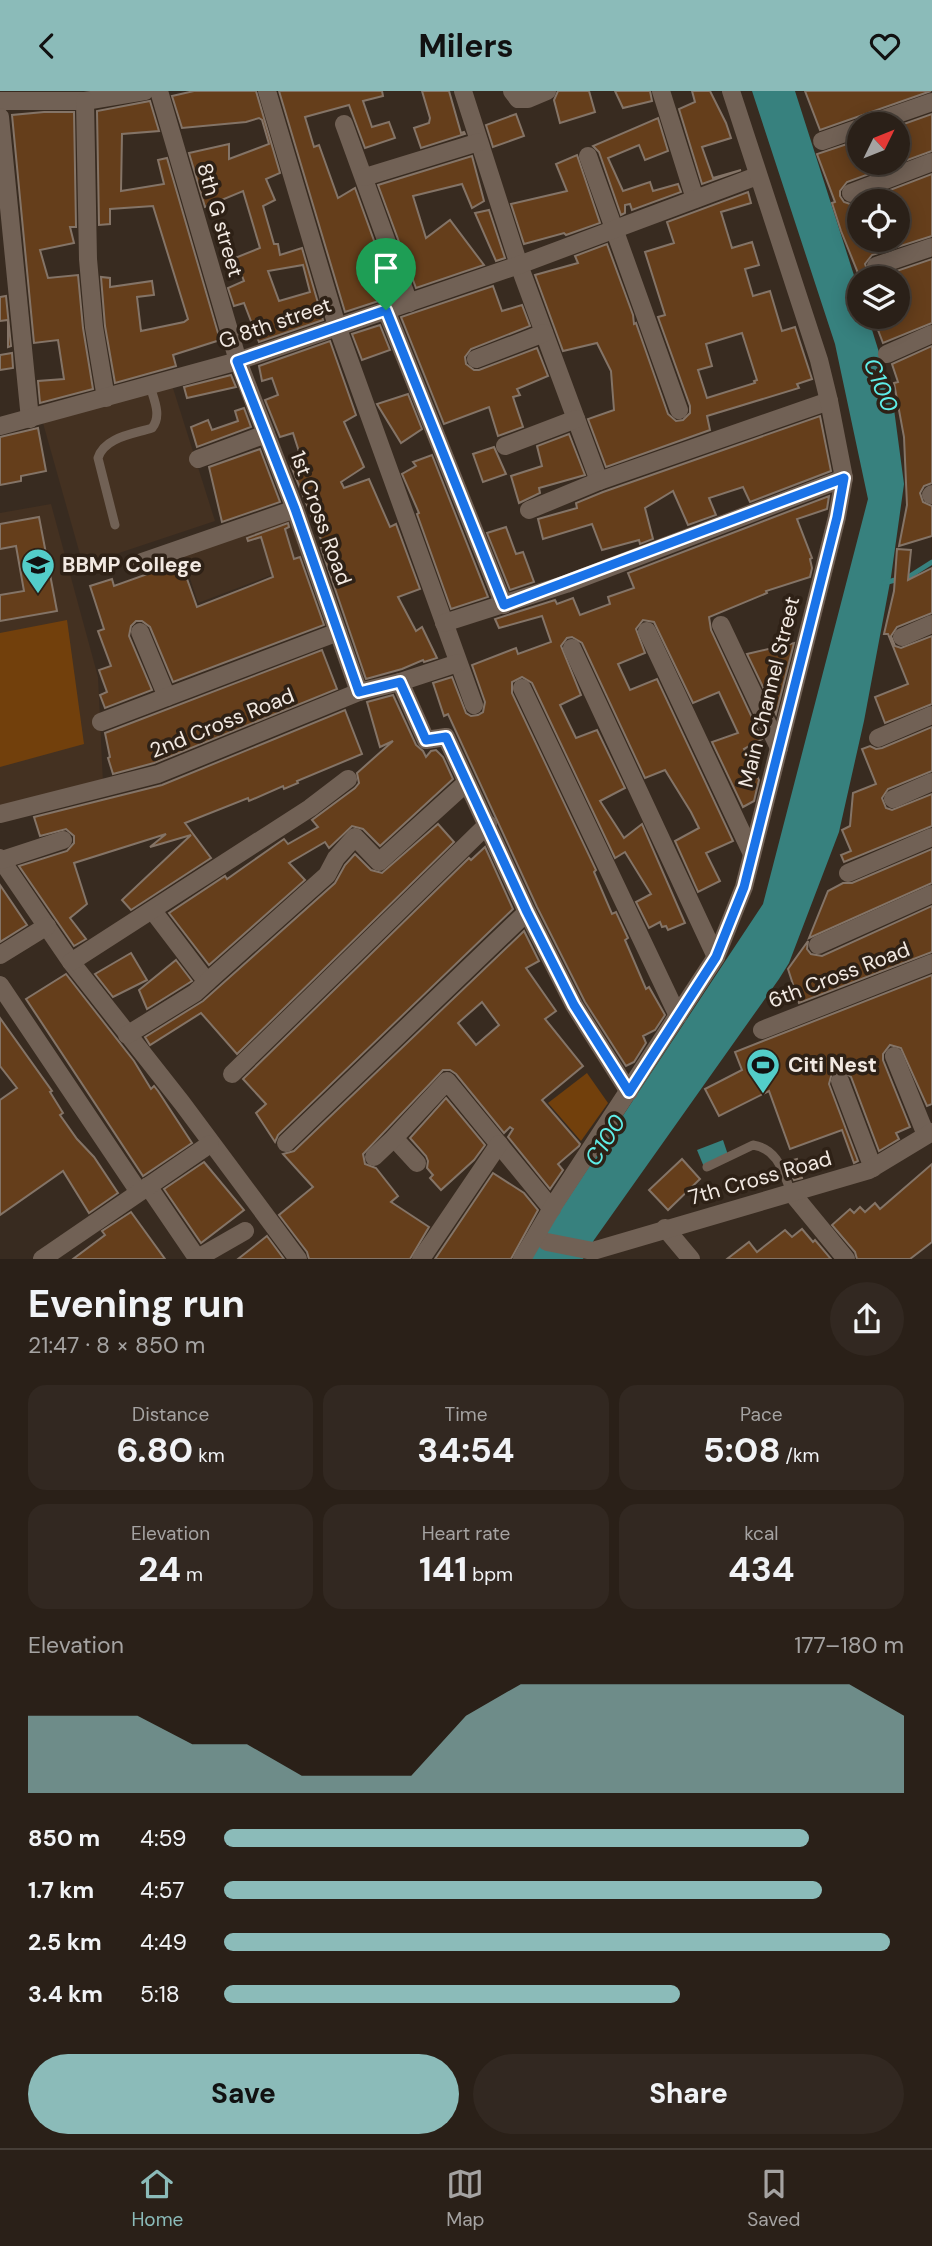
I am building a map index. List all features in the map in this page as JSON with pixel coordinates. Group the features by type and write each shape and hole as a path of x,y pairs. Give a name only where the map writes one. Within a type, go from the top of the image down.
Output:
{"street":[{"path":"0,101 85,100 145,91"},
{"name":"8th G street","path":"159,91 237,361"},
{"path":"267,91 337,326 474,705"},
{"path":"463,91 519,265 599,481"},
{"path":"512,91 518,99 528,99 547,91"},
{"path":"661,91 695,199"},
{"name":"Main Channel Street","path":"522,1259 716,957 744,887 844,478 819,361 731,91"},
{"path":"85,100 88,259 94,327 106,398"},
{"path":"903,112 932,102"},
{"path":"0,117 30,419"},
{"path":"344,124 409,303"},
{"path":"822,141 847,132"},
{"path":"365,177 479,142"},
{"path":"588,156 679,410"},
{"path":"861,189 932,162"},
{"name":"G 8th street","path":"0,426 237,361 519,265 614,227 757,176"},
{"path":"876,266 932,247"},
{"path":"386,310 504,605"},
{"path":"476,359 544,333"},
{"path":"887,353 932,334"},
{"name":"1st Cross Road","path":"237,361 295,509 359,692"},
{"path":"529,510 599,481 829,401"},
{"path":"505,446 576,419"},
{"path":"198,459 266,434"},
{"path":"444,623 504,605 844,478"},
{"path":"142,562 295,509"},
{"path":"902,637 932,624"},
{"path":"721,625 779,748"},
{"path":"647,631 752,854"},
{"path":"140,632 167,697"},
{"path":"101,722 338,632"},
{"path":"572,648 716,957"},
{"name":"2nd Cross Road","path":"0,814 158,774 359,692 458,663"},
{"path":"400,682 426,740 446,737 527,912 574,1005 629,1092"},
{"path":"522,688 678,1016"},
{"path":"878,738 932,715"},
{"path":"71,962 310,808 348,779"},
{"path":"893,799 932,782"},
{"path":"127,1035 195,993 327,875 336,858 355,837 379,862 466,783"},
{"path":"232,1075 488,824"},
{"path":"848,873 932,837"},
{"path":"63,840 1,859 71,962 182,1103 298,1259"},
{"path":"818,945 932,894"},
{"path":"153,911 207,982"},
{"path":"286,1143 527,912"},
{"path":"0,955 47,926"},
{"name":"6th Cross Road","path":"762,1030 932,964"},
{"path":"0,985 143,1189 197,1259 245,1231"},
{"path":"894,1056 929,1134"},
{"path":"374,1157 447,1081 552,1209"},
{"path":"841,1081 873,1168"},
{"name":"7th Cross Road","path":"590,1255 665,1229 873,1168 929,1134"},
{"path":"394,1138 417,1163"},
{"path":"42,1259 210,1144"},
{"path":"421,1259 499,1144"},
{"path":"791,1192 846,1259"},
{"path":"665,1229 691,1259"},
{"path":"547,1242 569,1245 590,1255"}],"lane":[{"path":"115,525 98,458 107,443 152,428 156,423 158,414 150,386"},
{"path":"707,1167 753,1145 760,1146 779,1161 791,1192"}],"shaded area":[{"path":"172,385 215,521 83,565 43,423"},
{"name":"BBMP College","path":"51,504 98,677 103,783 0,812 0,513"},
{"path":"289,514 306,562 198,603 182,554"},
{"path":"67,620 84,744 0,767 0,633"},
{"path":"587,1073 608,1103 581,1141 548,1103"}],"water":[{"name":"C100","path":"752,91 795,91 851,266 847,266 847,329 872,329 892,394 904,484 891,577 864,721 839,832 789,963 583,1259 528,1259 763,904 868,499 835,344"},
{"path":"723,1140 728,1155 704,1167 697,1150"}],"building":[{"path":"194,91 256,91 280,173 266,179 275,200 263,206 274,244 278,244 280,255 302,248 323,320 259,342 244,303 234,306 228,288 244,281 235,258 260,248 243,191 205,207 189,153 229,144 229,159 269,144 262,120 259,118 246,122 182,128 172,96","holes":["303,265 310,292 279,301 268,271"]},
{"path":"279,91 382,91 383,96 363,101 372,127 389,122 395,138 365,148 349,105 305,117 314,147 319,145 338,198 355,188 394,296 345,312"},
{"path":"422,91 449,91 461,133 465,134 421,148 414,128 429,123 430,118"},
{"path":"558,91 589,91 595,112 560,123 554,100"},
{"path":"615,91 650,91 652,101 623,108"},
{"path":"692,91 710,91 731,138 702,147 713,178 741,170 702,184 679,109 695,102"},
{"path":"805,91 931,91 871,112 847,112 847,121 820,130"},
{"path":"150,101 159,131 122,134 121,191 164,184 158,160 167,158 220,340 173,355 176,366 115,383 105,326 101,277 110,278 110,287 152,281 154,295 137,297 141,331 188,319 153,206 110,209 110,224 99,225 97,111"},
{"path":"74,112 76,227 70,227 74,243 40,250 48,278 78,275 93,389 40,403 38,381 64,379 58,340 34,343 12,115"},
{"path":"516,114 524,136 493,147 486,125"},
{"path":"932,114 932,151 910,159 910,122"},
{"path":"658,118 668,151 645,160 639,145 608,158 623,191 650,182 653,191 678,184 681,192 632,210 630,204 625,205 625,213 621,215 599,152 593,146"},
{"path":"847,144 847,175 866,175 847,182 840,191 840,196 847,203 847,246 832,203 835,202 817,154"},
{"path":"577,155 600,223 566,235 564,233 524,244 511,204 567,191 556,164"},
{"path":"472,156 484,201 472,208 462,184 413,196 426,238 450,220 484,265 416,288 378,185"},
{"path":"932,174 932,236 910,243 910,189 893,189"},
{"path":"748,192 751,203 721,212 732,248 752,242 759,265 745,269 753,296 770,291 782,331 795,327 812,379 797,384 799,388 707,416 710,430 606,467 588,419 614,410 611,371 597,343 563,351 535,275 578,263 575,256 607,244 668,414 676,421 683,420 690,413 690,406 658,317 665,315 645,252 674,243 667,222","holes":["742,333 757,380 755,383 707,398 698,370 712,366 706,344"]},
{"path":"489,210 505,258 496,261 475,213"},
{"path":"849,252 881,252 872,255 866,266 855,266"},
{"path":"932,259 932,323 883,343 878,329 910,329 910,266"},
{"path":"493,286 502,311 522,305 530,326 471,349 465,357 466,364 479,370 537,348 548,376 517,389 520,395 513,397 523,427 498,436 489,407 444,424 401,317"},
{"path":"6,296 11,346 8,347 8,320 0,321 0,297"},
{"path":"380,325 390,350 362,360 352,334"},
{"path":"330,341 356,415 344,422 364,467 341,482 344,488 369,479 390,527 396,524 420,589 398,597 416,631 422,627 437,658 366,679 321,548 324,547 291,466 302,461 293,433 280,437 265,400 278,395 272,378 262,381 259,366"},
{"path":"932,346 932,483 924,486 920,493 923,502 932,506 932,536 899,546 907,505 904,437 894,383 898,382 892,364"},
{"path":"12,353 13,368 0,370 0,355"},
{"path":"231,375 236,387 187,398 184,387"},
{"path":"408,394 422,429 401,443 377,404"},
{"path":"244,408 251,427 197,447 191,427 208,420 212,430 238,421 235,411"},
{"path":"820,416 831,471 750,502 743,487 709,498 716,515 688,525 673,491 645,508 653,539 640,544 639,540 602,550 592,524 543,539 538,519 577,508 576,503 603,492"},
{"path":"38,428 46,471 21,476 21,481 0,485 0,437"},
{"path":"569,434 585,475 539,488 540,493 519,503 511,476 542,466 537,446"},
{"path":"494,447 506,474 483,482 473,454"},
{"path":"260,449 280,502 222,522 209,467"},
{"path":"432,455 488,597 451,609 417,514 419,513 402,474 416,466 413,462"},
{"path":"829,496 827,509 797,519 812,558 810,577 766,591 767,593 709,617 711,630 762,739 744,749 759,780 754,801 743,807 712,742 738,733 719,692 693,703 654,622 643,620 636,629 645,653 618,664 630,690 657,679 733,841 706,853 720,881 698,892 675,841 699,828 691,812 665,770 645,778 582,643 572,637 567,638 561,646 581,695 560,705 576,738 597,730 625,788 600,801 624,838 642,824 685,923 668,930 666,926 662,927 660,922 649,928 636,902 651,894 625,852 615,858 532,683 522,677 512,682 512,693 596,870 594,872 612,914 616,912 628,938 625,940 646,989 649,987 665,1015 655,1030 643,1036 646,1043 634,1062 626,1066 585,1002 537,907 448,714 444,716 433,683 452,677 466,713 471,716 478,715 483,712 485,702 472,665 516,648 518,654 551,642 542,616 499,628 495,619 555,600 557,604 573,598 580,615 610,604 608,597 634,588 628,573"},
{"path":"39,517 57,611 0,621 0,595 24,591 16,546 0,549 0,524"},
{"path":"288,523 289,527 285,529 294,559 300,557 324,625 173,682 150,627 142,621 136,621 131,626 129,636 152,690 105,708 100,695 107,692 99,670 111,666 98,631 104,629 90,586 112,579 114,586 181,562 197,607 273,577 261,537 248,541 247,538"},
{"path":"506,527 516,554 523,552 534,582 510,590 487,533"},
{"path":"897,549 911,550 908,580 932,568 932,613 897,627 891,636 895,646 901,648 932,636 932,704 885,723 875,697 908,684 888,634 884,634 894,591"},
{"path":"794,643 776,714 747,654"},
{"path":"322,650 337,689 154,763 113,774 105,733"},
{"path":"393,695 416,745 426,757 436,750 443,757 453,779 380,846 363,829 352,826 329,848 325,842 289,863 305,880 209,965 169,913 225,876 227,879 284,839 288,844 318,827 312,820 355,788 359,783 357,773 393,741 380,747 367,702"},
{"path":"345,710 362,754 284,789 283,786 249,801 248,798 185,823 211,858 131,910 122,900 191,835 150,847 166,834 74,863 87,904 70,918 86,939 74,946 19,866 67,851 74,843 74,836 66,829 40,836 34,817 162,785"},
{"path":"932,727 932,771 888,789 882,798 886,808 892,810 932,794 932,826 844,862 841,855 851,851 842,830 850,826 853,793 876,784 862,749 870,746 882,748"},
{"path":"438,824 454,842 237,1054 201,1013 150,1045 145,1037 203,1001 335,883 355,854 371,870 382,873"},
{"path":"485,847 513,909 278,1135 275,1142 256,1113 266,1104 243,1079 469,858 471,860"},
{"path":"932,849 932,883 809,938 828,891"},
{"path":"0,885 27,925 0,942"},
{"path":"932,906 932,952 799,1003 788,969 808,941 807,949 811,954 822,956"},
{"path":"524,931 539,961 526,968 556,1011 545,1019 583,1066 542,1100 580,1144 558,1164 563,1170 550,1189 508,1137 513,1129 510,1127 504,1133 456,1074 443,1070 363,1154 365,1164 376,1168 398,1196 391,1202 429,1227 410,1259 309,1259 307,1252 279,1215 313,1187 283,1154 294,1151","holes":["482,1002 499,1025 476,1045 458,1023"]},
{"path":"131,953 147,980 113,997 95,974"},
{"path":"176,960 192,981 147,1009 139,990"},
{"path":"66,974 134,1061 151,1089 154,1086 158,1091 192,1143 143,1176 26,999"},
{"path":"932,975 932,1104 927,1106 901,1048 890,1045 883,1054 910,1127 896,1133 899,1139 879,1151 851,1077 841,1070 832,1073 829,1084 858,1161 854,1163 842,1130 790,1149 769,1091 719,1116 705,1089 742,1070 735,1052"},
{"path":"0,1018 52,1091 50,1092 63,1113 60,1115 94,1157 118,1193 89,1213 63,1171 0,1215 0,1100 17,1088 0,1066"},
{"path":"446,1098 485,1145 474,1160 441,1190 430,1178 433,1175 427,1168 426,1156 410,1138"},
{"path":"682,1159 700,1179 668,1210 649,1190"},
{"path":"797,1159 802,1178 794,1180 786,1162"},
{"path":"204,1162 244,1210 201,1243 164,1189"},
{"path":"932,1164 932,1242 910,1259 857,1259 855,1252 832,1225 850,1209 854,1213 860,1207 865,1212 875,1203 880,1209"},
{"path":"493,1173 524,1193 538,1210 511,1259 435,1259"},
{"path":"131,1212 165,1259 73,1259 105,1235 102,1231"},
{"path":"802,1229 831,1259 727,1259 749,1242 757,1252 785,1230 792,1237"},
{"path":"267,1236 284,1259 238,1259"}],"waterway":[{"path":"884,583 910,576 932,562"}],"place":[{"name":"BBMP College","path":"38,595"},
{"name":"Citi Nest","path":"763,1095"}],"route":[{"path":"386,310 504,605 844,478 837,517 744,887 716,957 629,1092 574,1005 527,912 446,737 426,740 400,682 359,692 295,509 237,361 386,310"}]}
